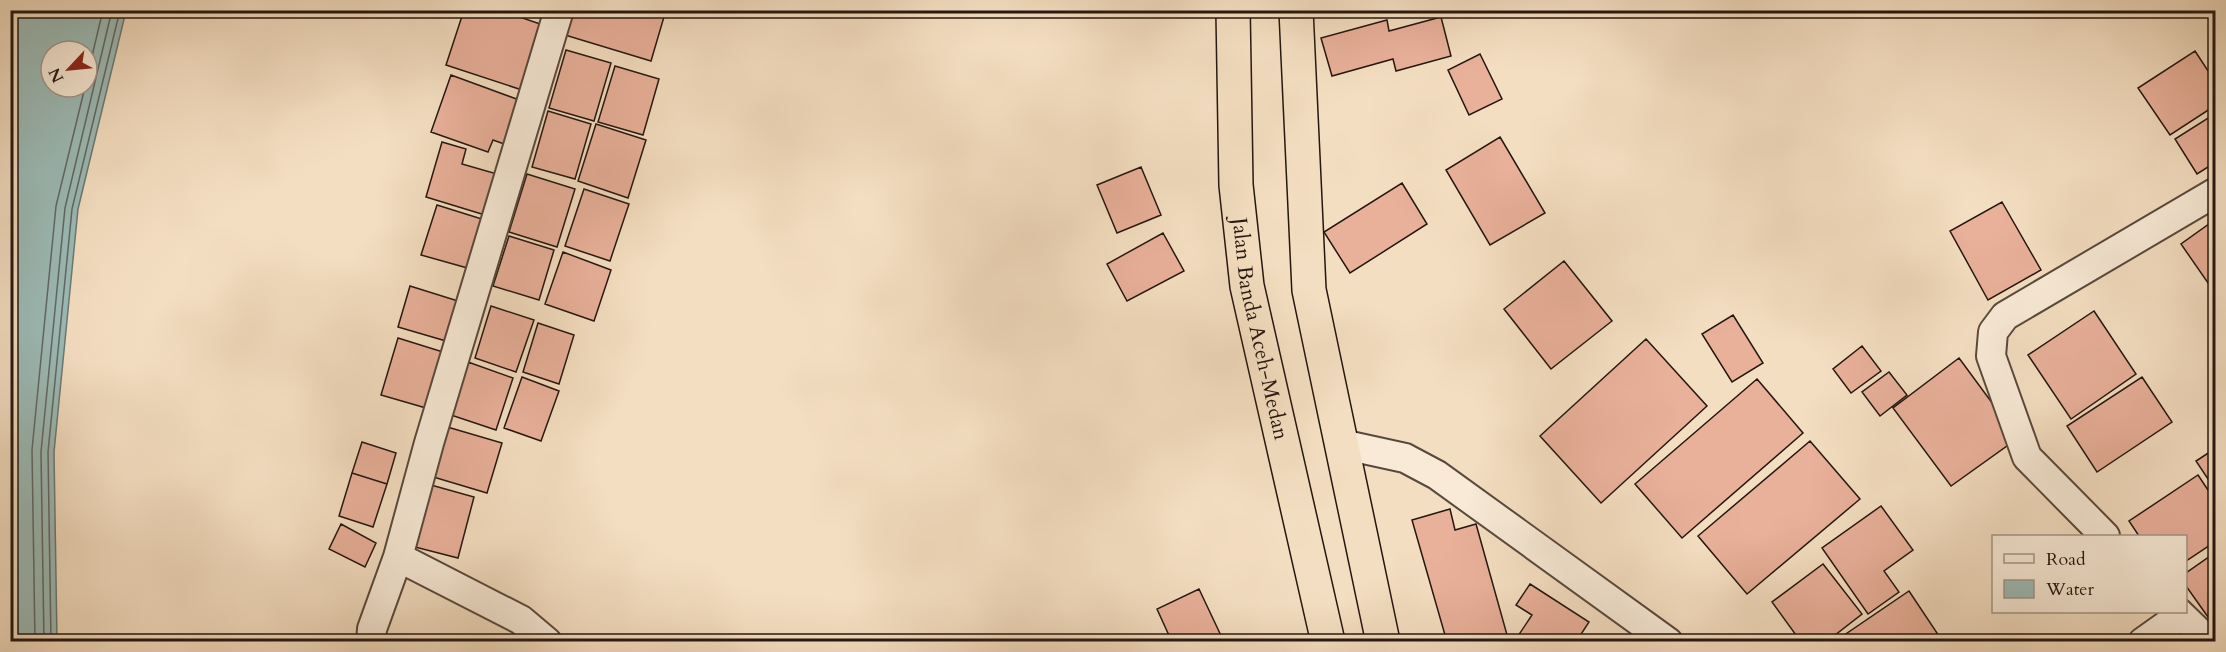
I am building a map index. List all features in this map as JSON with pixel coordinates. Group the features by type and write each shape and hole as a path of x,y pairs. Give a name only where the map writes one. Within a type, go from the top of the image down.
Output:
{"highway":[{"name":"Jalan Banda Aceh-Medan","path":"1233,10 1236,185 1247,286 1328,642"},
{"path":"1296,10 1309,290 1383,642"}],"street":[{"path":"371,642 372,629 398,557 429,443 559,10"},
{"path":"2103,535 2027,457 1991,356 1993,332 2005,316 2216,192"},
{"path":"1341,444 1405,458 1437,475 1668,642"},
{"path":"398,557 521,620 547,642"},
{"path":"2143,642 2179,613 2209,642"}],"water":[{"path":"10,11 126,11 78,209 54,452 57,641 11,641"}],"building":[{"path":"464,10 499,10 546,26 525,91 446,65"},
{"path":"516,10 547,10 545,19"},
{"path":"573,10 666,10 651,61 565,35"},
{"path":"1441,17 1451,56 1396,71 1393,59 1332,76 1321,38 1387,20 1389,31"},
{"path":"566,50 611,63 594,121 549,108"},
{"path":"2195,51 2216,83 2216,105 2170,135 2138,88"},
{"path":"1480,54 1502,99 1469,115 1448,70"},
{"path":"615,66 659,79 643,135 598,122"},
{"path":"451,75 522,101 507,145 493,140 488,152 431,132"},
{"path":"548,111 591,124 575,179 532,167"},
{"path":"2216,113 2216,162 2197,174 2175,139"},
{"path":"596,124 646,140 628,198 578,181"},
{"path":"1500,137 1545,213 1490,245 1446,170"},
{"path":"442,142 466,149 462,164 497,174 485,215 426,197"},
{"path":"1141,167 1161,215 1117,233 1097,185"},
{"path":"527,174 575,189 557,247 509,232"},
{"path":"1402,183 1427,224 1350,273 1324,232"},
{"path":"584,189 629,204 610,261 565,246"},
{"path":"2002,202 2041,270 1988,300 1950,231"},
{"path":"437,205 485,220 471,269 421,255"},
{"path":"2216,219 2216,293 2215,293 2181,244"},
{"path":"1163,233 1184,271 1127,301 1107,264"},
{"path":"509,236 554,250 539,300 493,286"},
{"path":"563,252 611,270 594,321 545,304"},
{"path":"1564,261 1612,321 1551,369 1504,309"},
{"path":"410,286 458,301 446,341 398,327"},
{"path":"491,306 534,320 516,372 475,358"},
{"path":"2094,311 2136,374 2071,419 2028,355"},
{"path":"1733,315 1763,363 1732,382 1702,334"},
{"path":"538,323 574,335 559,384 523,372"},
{"path":"398,338 443,352 426,408 381,395"},
{"path":"1646,339 1707,406 1601,503 1540,436"},
{"path":"1862,346 1881,371 1851,393 1833,369"},
{"path":"1959,358 2018,438 1951,486 1893,408"},
{"path":"468,362 513,378 496,430 451,415"},
{"path":"1889,372 1907,395 1880,416 1862,392"},
{"path":"522,377 559,391 541,441 504,428"},
{"path":"2142,377 2172,422 2097,472 2067,426"},
{"path":"1757,379 1803,433 1682,538 1635,484"},
{"path":"444,426 502,443 487,493 430,476"},
{"path":"1810,441 1860,499 1747,594 1698,536"},
{"path":"362,442 396,453 387,484 352,473"},
{"path":"2216,448 2216,491 2196,461"},
{"path":"352,473 387,484 373,527 339,516"},
{"path":"2198,475 2216,502 2216,541 2187,560 2187,535 2138,535 2129,521"},
{"path":"431,485 474,497 458,558 415,547"},
{"path":"1881,506 1913,550 1884,571 1899,592 1868,614 1822,548"},
{"path":"1450,509 1455,530 1476,524 1509,642 1447,642 1412,520"},
{"path":"341,524 376,543 365,567 329,549"},
{"path":"2216,552 2216,623 2213,624 2187,587 2187,572"},
{"path":"1823,564 1862,614 1826,642 1801,642 1772,602"},
{"path":"1530,584 1589,622 1576,642 1514,642 1532,615 1516,605"},
{"path":"1199,589 1224,642 1172,642 1157,609"},
{"path":"1909,591 1943,642 1834,642"}]}
